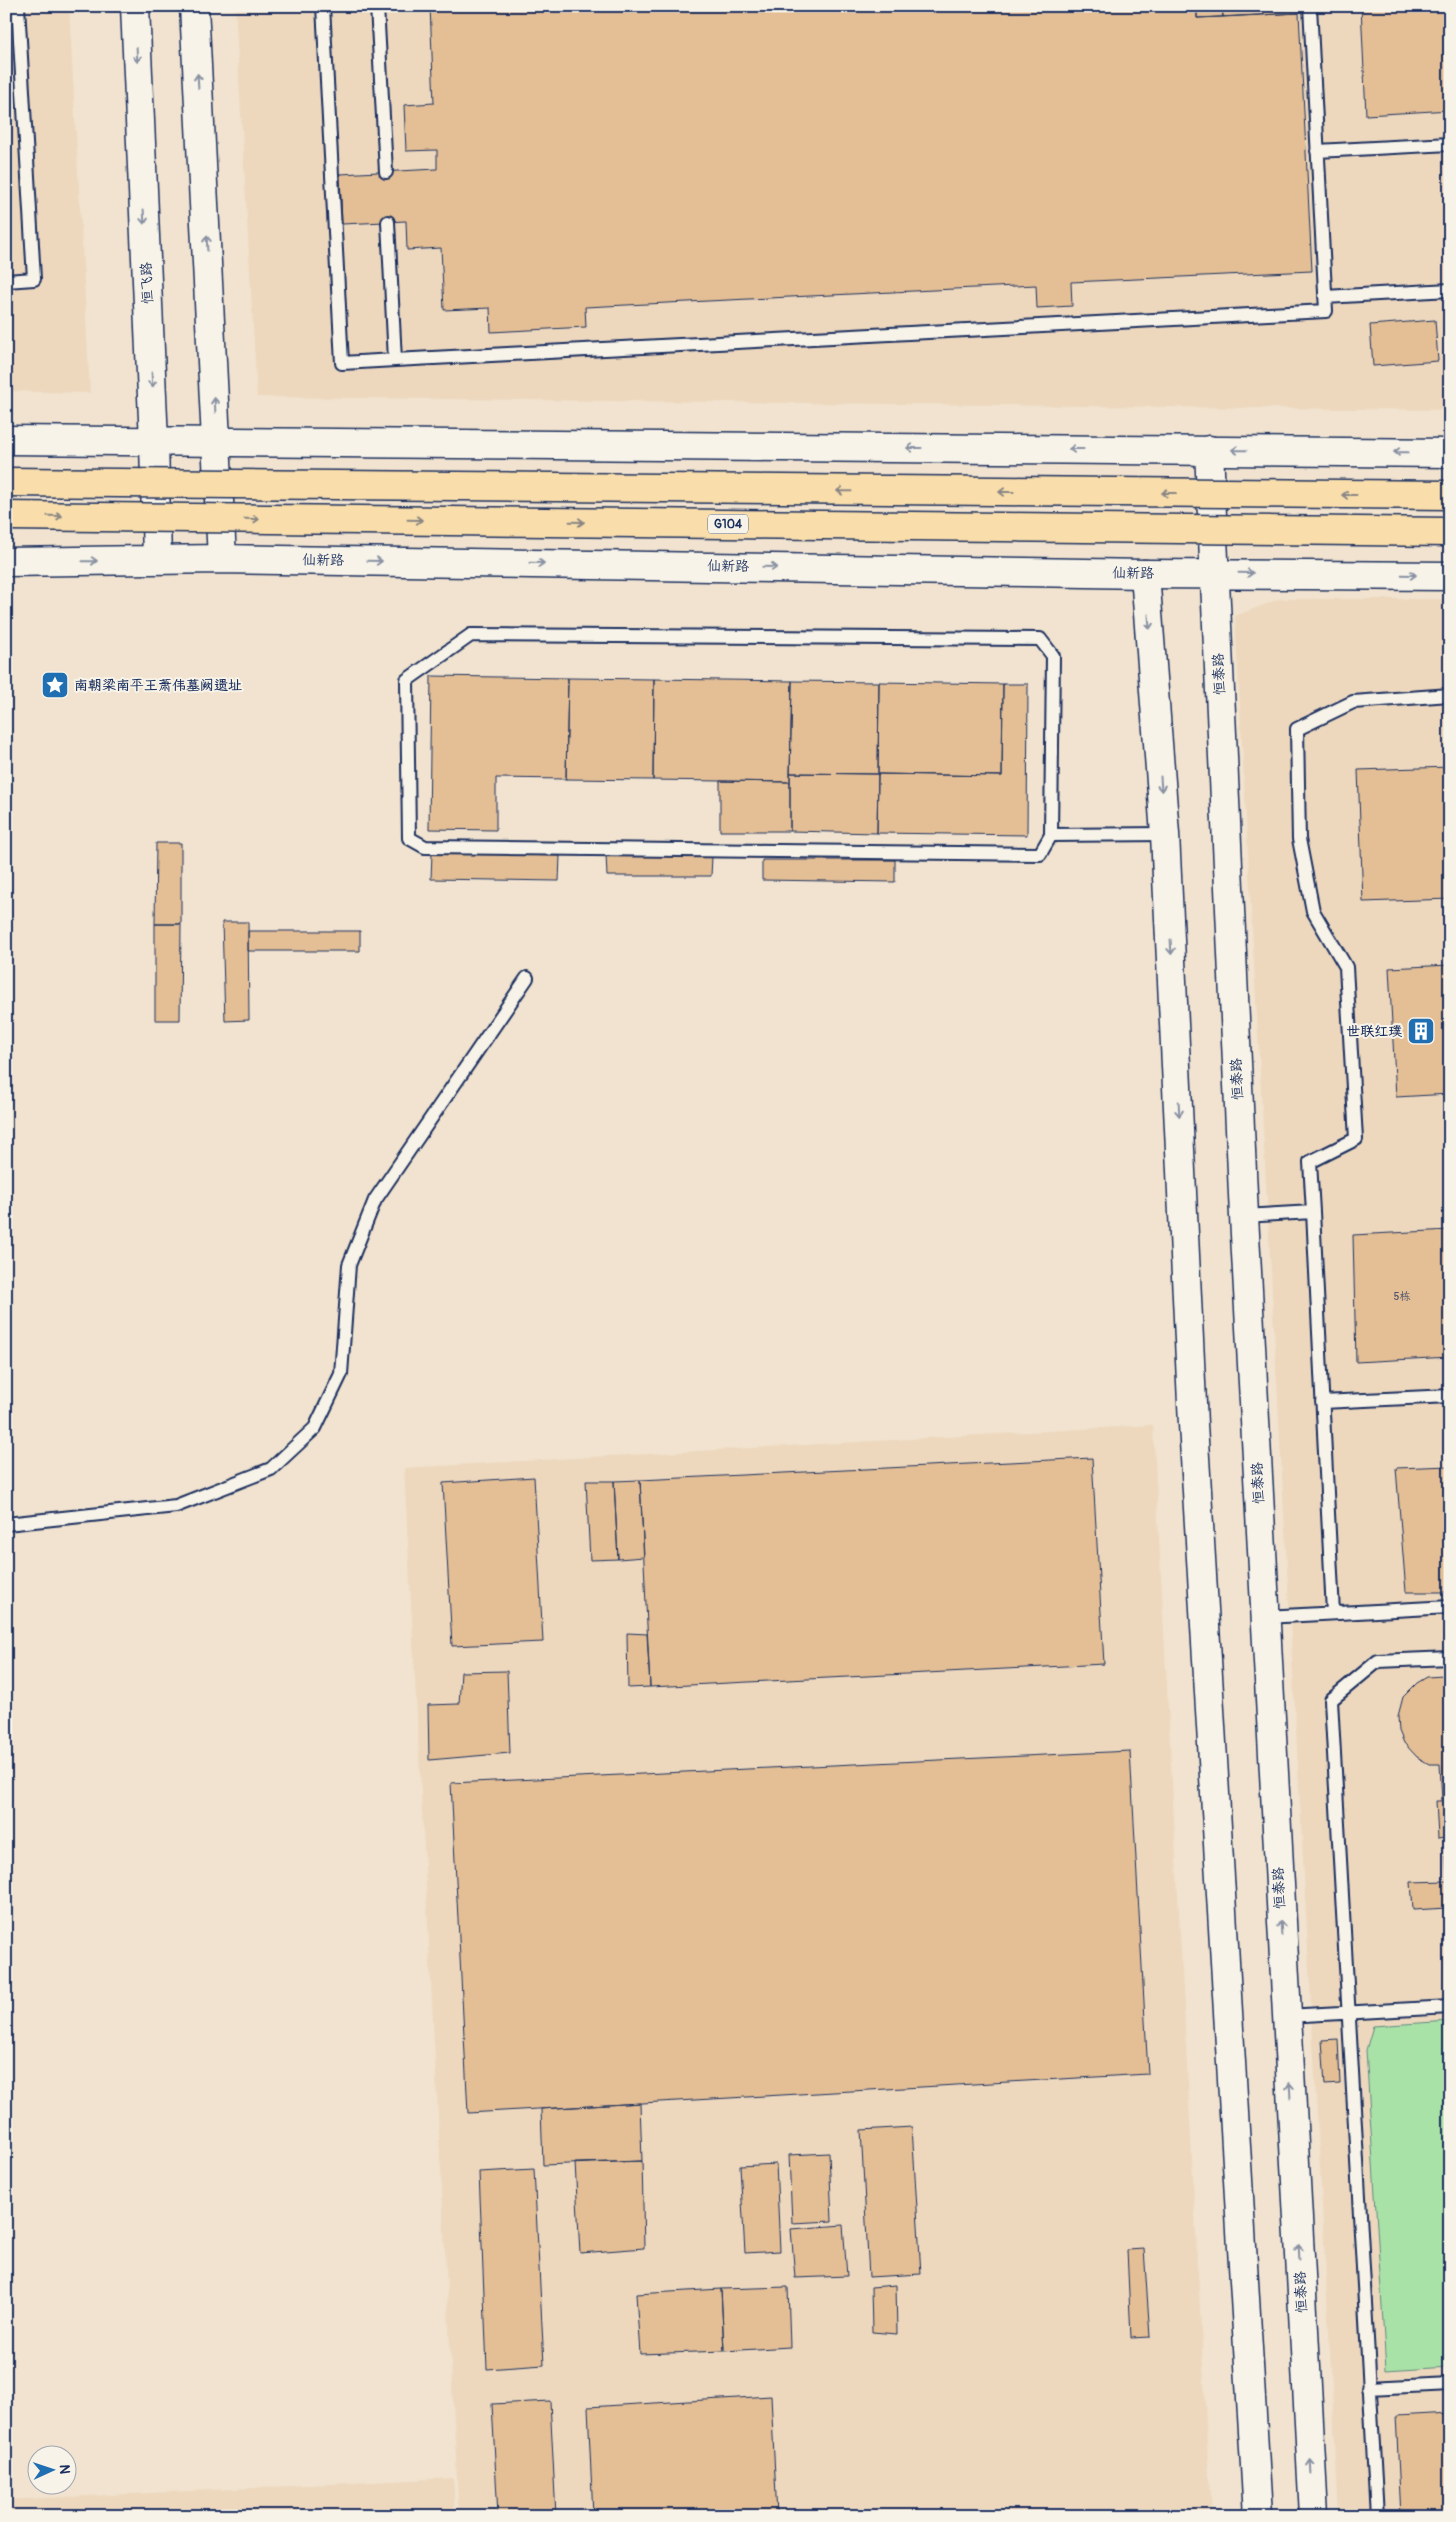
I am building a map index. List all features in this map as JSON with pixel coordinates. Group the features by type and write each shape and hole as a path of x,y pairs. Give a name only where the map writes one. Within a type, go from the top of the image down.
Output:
{"main road":[{"path":"6,482 1450,495"},
{"name":"G104","path":"6,516 1450,532"}],"street":[{"name":"恒飞路","path":"135,6 154,442 157,559"},
{"path":"194,6 222,559"},
{"path":"6,440 1450,453"},
{"name":"恒泰路","path":"1209,450 1244,1216 1314,2516"},
{"name":"仙新路","path":"6,562 222,559 1145,574 1450,576"},
{"path":"1145,574 1165,834 1193,1424 1258,2516"}],"lane":[{"path":"6,281 34,279 18,6"},
{"path":"323,6 342,363 1326,311 1310,6"},
{"path":"377,6 386,172"},
{"path":"1317,151 1450,144"},
{"path":"388,222 395,360"},
{"path":"1325,297 1450,290"},
{"path":"471,635 1040,639 1053,656 1052,835 1040,854 425,847 409,838 407,680 471,635"},
{"path":"1333,1613 1310,1162 1356,1139 1346,967 1313,911 1299,839 1297,729 1354,702 1450,695"},
{"path":"1052,835 1165,834"},
{"path":"6,1524 176,1506 271,1469 314,1428 341,1374 349,1265 375,1200 526,978"},
{"path":"1244,1216 1313,1212"},
{"path":"1322,1402 1450,1396"},
{"path":"1265,1617 1450,1607"},
{"path":"1377,2516 1331,1700 1378,1661 1450,1658"},
{"path":"1286,2016 1450,2007"},
{"path":"1369,2388 1450,2384"}],"shaded area":[{"path":"6,6 69,6 90,393 6,391"},
{"path":"235,6 1450,6 1450,410 257,397"},
{"path":"1279,599 1450,599 1450,2516 1339,2516 1235,616"},
{"path":"1153,1425 1211,2516 459,2516 404,1468"},
{"path":"453,2478 455,2516 6,2516 6,2500"}],"green space":[{"path":"1450,2021 1450,2367 1386,2371 1366,2050 1373,2026"}],"building":[{"path":"430,6 1197,6 1197,18 1299,13 1312,271 1071,282 1072,306 1037,308 1036,285 585,307 586,327 491,332 490,308 444,310 441,248 407,250 406,221 342,224 340,174 437,169 437,150 406,151 404,105 434,103"},
{"path":"1197,6 1222,6 1223,17 1197,18"},
{"path":"1222,6 1299,6 1299,13 1223,17"},
{"path":"1361,6 1450,6 1450,110 1366,115"},
{"path":"1435,320 1438,361 1373,366 1370,325"},
{"path":"431,676 568,678 566,779 496,778 496,830 429,829"},
{"path":"568,678 654,679 653,780 566,779"},
{"path":"654,679 792,681 790,782 653,780"},
{"path":"792,681 879,682 878,774 790,773"},
{"path":"879,682 1003,684 1002,776 878,774"},
{"path":"1003,684 1028,684 1027,835 877,833 878,774 1002,776"},
{"path":"1450,767 1450,899 1363,902 1358,770"},
{"path":"790,773 878,774 877,833 790,831"},
{"path":"720,781 790,782 790,831 720,831"},
{"path":"156,843 181,843 181,924 155,924"},
{"path":"432,853 560,856 559,881 431,879"},
{"path":"606,855 712,857 711,876 607,876"},
{"path":"762,860 895,860 895,882 762,880"},
{"path":"222,922 248,922 249,1020 225,1021"},
{"path":"155,924 181,924 180,1020 155,1020"},
{"path":"248,931 360,931 360,951 248,951"},
{"name":"世联红璞","path":"1450,965 1450,1094 1396,1097 1389,968"},
{"path":"1450,1230 1450,1357 1356,1362 1353,1235"},
{"path":"1092,1458 1104,1664 650,1687 640,1480"},
{"path":"1450,1466 1450,1592 1406,1592 1396,1468"},
{"path":"534,1477 543,1642 452,1646 443,1483"},
{"path":"640,1480 644,1557 618,1559 614,1481"},
{"path":"586,1481 614,1481 618,1559 590,1560"},
{"path":"627,1633 647,1634 650,1687 628,1688"},
{"path":"507,1671 510,1753 429,1760 428,1705 459,1704 461,1672"},
{"path":"1443,1676 1450,1679 1450,1941 1447,1908 1413,1910 1411,1882 1447,1881 1445,1837 1438,1838 1436,1801 1442,1801 1440,1764 1429,1764 1417,1757 1404,1743 1399,1731 1398,1716 1403,1697 1417,1683 1427,1677"},
{"path":"1130,1751 1148,2074 468,2113 451,1783"},
{"path":"1338,2039 1340,2084 1325,2085 1322,2040"},
{"path":"640,2103 642,2161 543,2165 541,2109"},
{"path":"912,2127 921,2274 869,2277 861,2130"},
{"path":"829,2153 832,2221 792,2223 789,2155"},
{"path":"642,2161 644,2248 580,2253 575,2163"},
{"path":"776,2164 780,2251 745,2253 740,2166"},
{"path":"534,2169 544,2365 487,2369 479,2172"},
{"path":"843,2225 847,2276 795,2278 791,2229"},
{"path":"1144,2249 1150,2337 1131,2338 1127,2250"},
{"path":"896,2285 897,2334 872,2332 871,2287"},
{"path":"788,2287 790,2347 724,2351 721,2289"},
{"path":"721,2289 724,2351 640,2354 636,2294"},
{"path":"771,2396 777,2516 593,2516 588,2407"},
{"path":"550,2401 556,2516 498,2516 492,2404"},
{"path":"1450,2413 1450,2516 1401,2516 1396,2416"}],"place":[{"name":"南朝梁南平王萧伟墓阙遗址","path":"55,685"},
{"name":"世联红璞","path":"1421,1031"}]}
